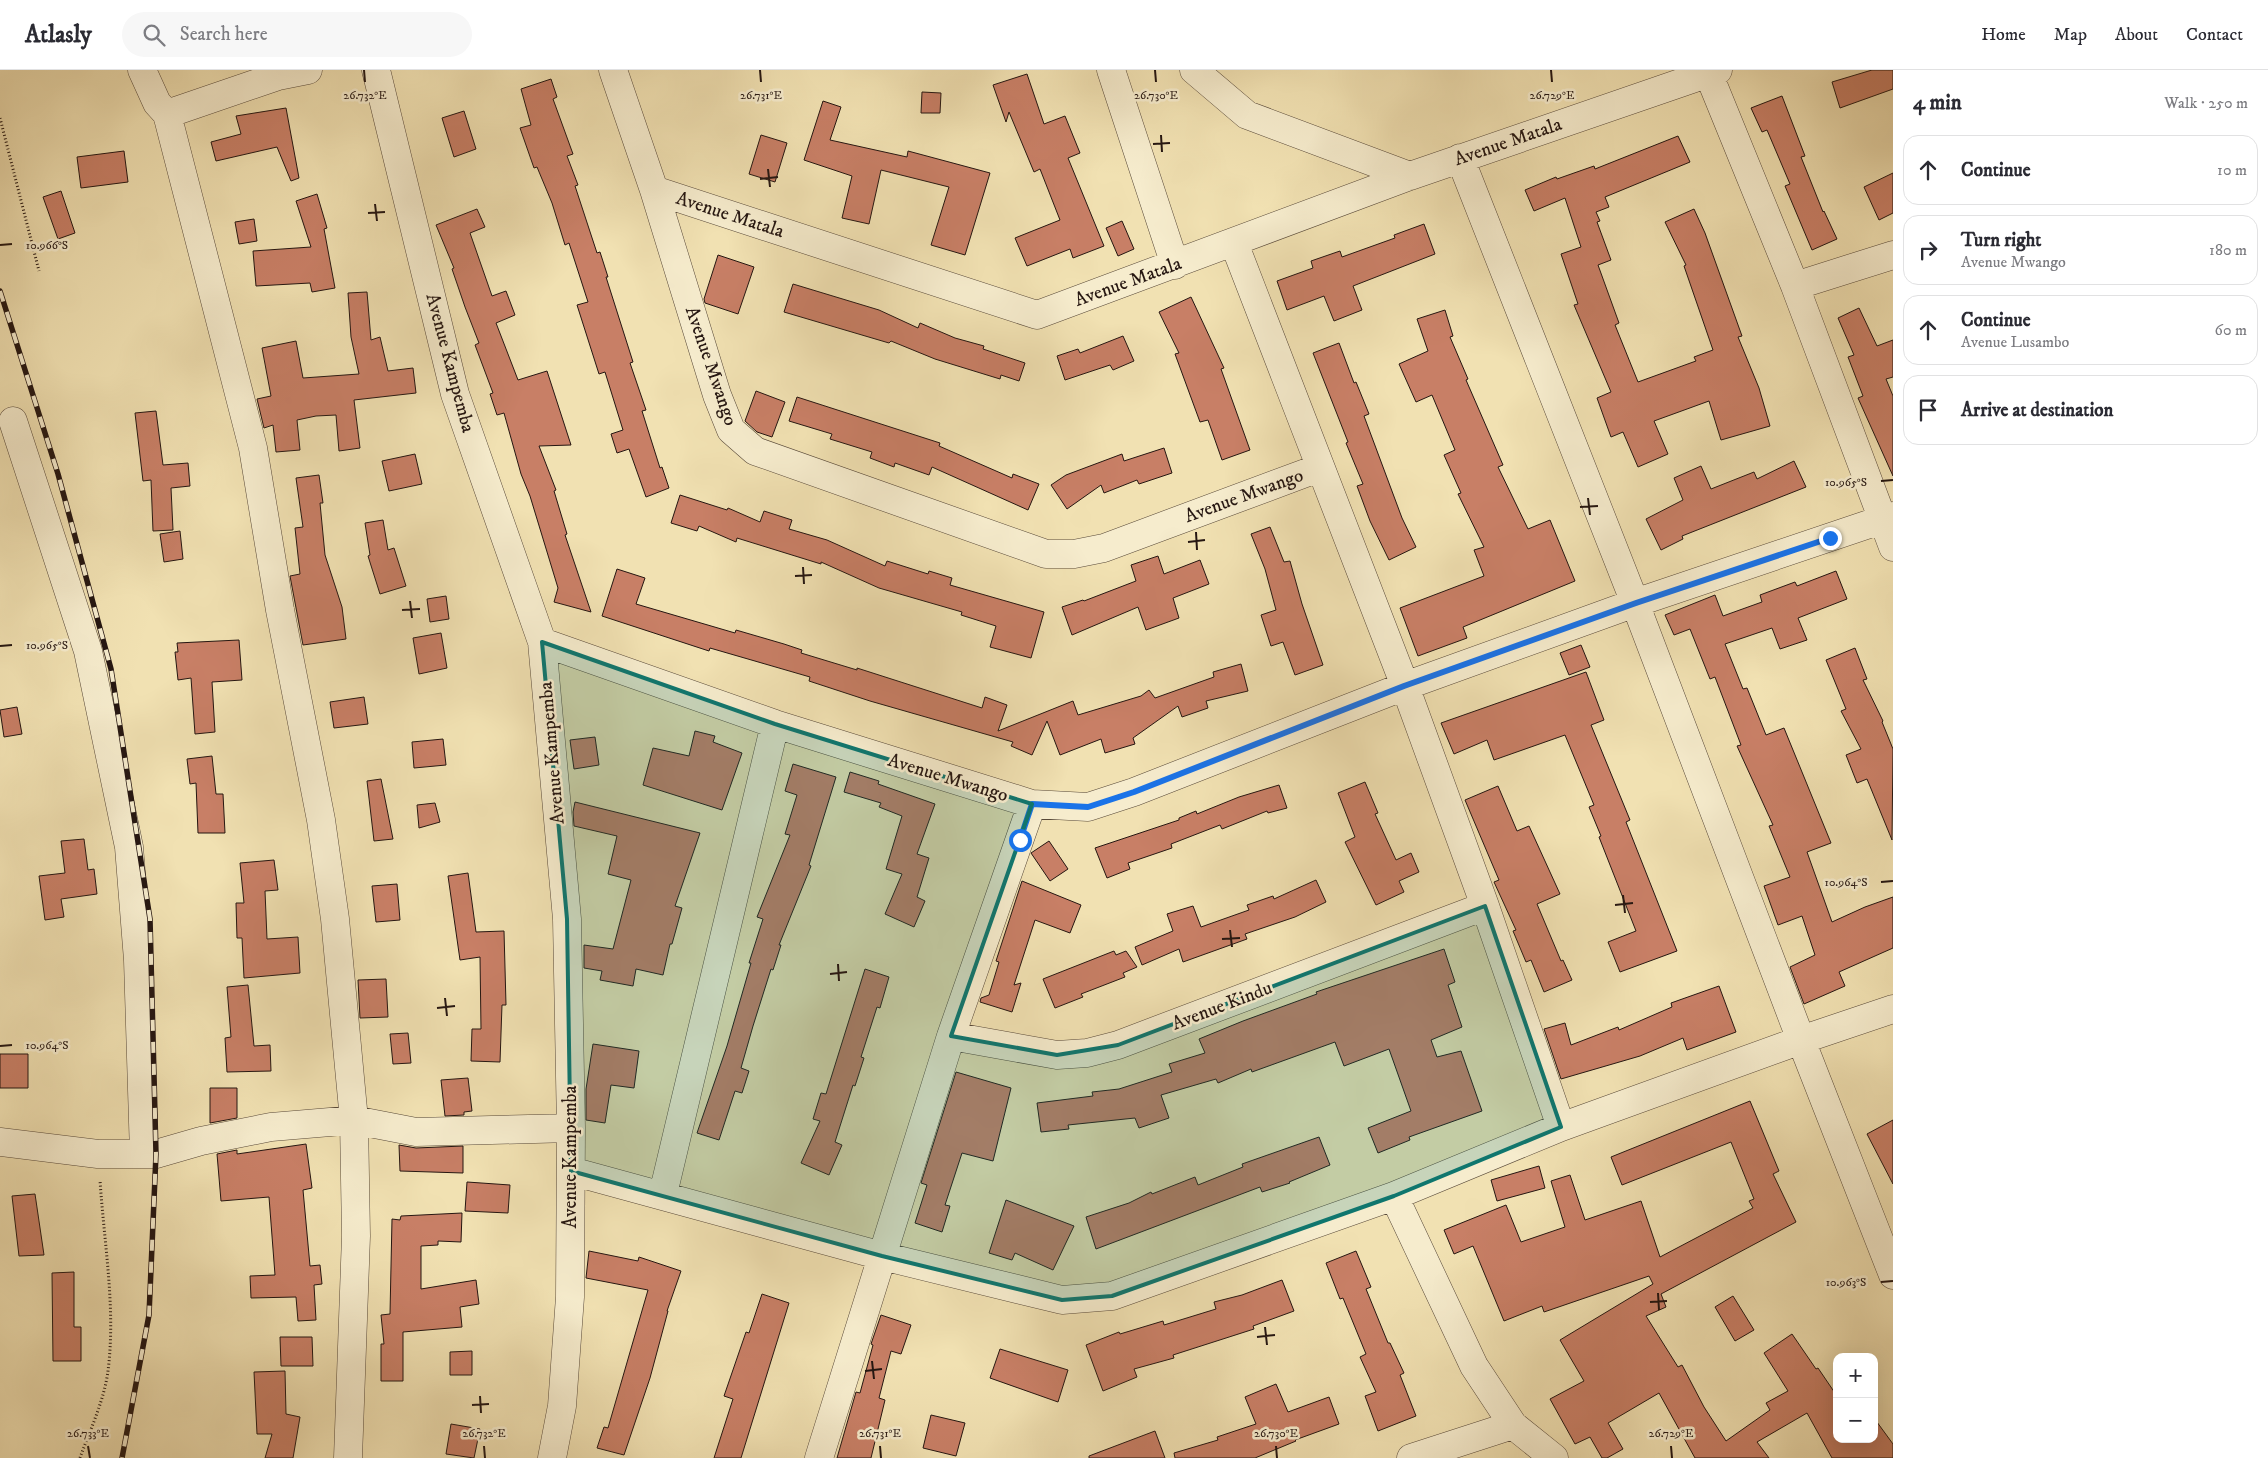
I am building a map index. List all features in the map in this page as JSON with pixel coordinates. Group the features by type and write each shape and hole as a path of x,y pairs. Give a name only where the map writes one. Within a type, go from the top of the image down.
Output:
{"street":[{"path":"142,70 157,103 167,114 253,448 280,610 321,820 335,919 354,1120 356,1236 348,1458"},
{"path":"167,114 278,76 308,70"},
{"name":"Avenue Kampemba","path":"376,70 455,394 542,642 568,919 571,1128 570,1297 562,1406 552,1458"},
{"name":"Avenue Matala","path":"613,70 654,190 1037,316 1410,176 1711,71"},
{"path":"1111,70 1175,265"},
{"path":"1194,70 1247,115 1410,176"},
{"path":"1711,71 1888,518 1893,547"},
{"path":"1460,158 1636,603 1801,1040 1893,1275"},
{"name":"Avenue Mwango","path":"654,190 720,404 731,430 755,451 1046,554 1074,554 1104,548 1319,468"},
{"path":"1234,243 1404,686 1485,906 1561,1127"},
{"path":"1795,286 1893,255"},
{"path":"13,421 88,651 129,847 138,960 144,1154"},
{"name":"Avenue Mwango","path":"542,642 775,724 1032,804 1088,807 1134,792 1404,686 1636,603 1888,518"},
{"path":"663,1194 775,724"},
{"path":"819,1458 951,1036 1032,804"},
{"name":"Avenue Kindu","path":"951,1036 1057,1055 1087,1053 1118,1045 1485,906"},
{"path":"571,1171 663,1194 882,1256 1062,1300 1112,1296 1394,1196 1561,1127 1801,1040 1893,1009"},
{"path":"0,1142 98,1154 156,1154 201,1141 271,1127 354,1120 416,1132 571,1128"},
{"path":"1394,1196 1474,1366 1513,1425 1554,1458"},
{"path":"1411,1458 1513,1425"}],"path":[{"path":"0,118 39,271"},
{"path":"80,1458 104,1392 108,1370 110,1301 98,1154"}],"highlighted area":[{"path":"542,642 775,724 1032,804 951,1036 1057,1055 1118,1045 1485,906 1561,1127 1394,1196 1112,1296 1062,1300 882,1256 571,1171 567,919"}],"building":[{"path":"1872,70 1893,70 1893,89 1840,108 1832,82"},
{"path":"1027,74 1044,124 1065,116 1080,153 1068,158 1104,246 1073,258 1070,249 1027,266 1015,238 1060,220 1040,169 1034,172 1009,112 1006,122 993,85"},
{"path":"551,79 557,97 553,99 573,154 567,156 578,185 575,186 597,253 600,252 608,277 606,277 633,362 630,363 646,410 642,411 660,468 662,467 669,488 646,497 629,449 617,453 611,434 623,430 605,372 599,374 577,305 588,302 569,243 565,245 552,203 537,167 534,168 520,128 531,125 521,89"},
{"path":"922,92 941,93 940,113 921,113"},
{"path":"1782,96 1805,156 1801,157 1823,212 1837,239 1812,250 1785,186 1790,184 1767,130 1762,132 1751,108"},
{"path":"823,101 841,107 830,140 907,157 908,151 990,173 965,255 931,245 949,187 881,170 869,224 842,218 852,176 804,160"},
{"path":"286,108 299,178 291,181 277,147 216,161 211,142 241,134 236,116"},
{"path":"464,111 476,149 454,157 442,118"},
{"path":"761,135 787,143 775,182 749,174"},
{"path":"1678,136 1690,162 1605,197 1609,207 1596,212 1600,221 1597,222 1611,260 1598,265 1619,323 1615,325 1638,382 1696,361 1694,357 1713,350 1684,266 1686,265 1665,222 1694,209 1705,233 1742,336 1738,337 1759,388 1770,426 1721,440 1709,401 1654,421 1668,454 1638,467 1623,432 1611,437 1597,398 1611,392 1574,305 1578,304 1561,254 1581,247 1565,198 1534,211 1525,190 1556,177 1557,179 1594,166 1595,169"},
{"path":"124,151 128,182 81,188 77,157"},
{"path":"1893,173 1893,213 1879,220 1864,187"},
{"path":"61,191 75,233 58,239 43,197"},
{"path":"317,194 327,228 324,229 335,288 312,292 310,283 256,286 253,251 311,247 296,201"},
{"path":"477,209 485,227 470,233 492,296 506,291 515,315 496,323 518,380 547,371 571,445 539,446 556,490 554,491 567,534 565,535 591,612 554,602 558,588 530,496 521,474 504,413 497,415 490,394 493,393 475,345 479,343 452,269 454,268 436,225"},
{"path":"254,219 257,241 239,244 235,222"},
{"path":"1122,221 1134,249 1118,256 1106,228"},
{"path":"1424,224 1435,254 1353,286 1362,310 1334,321 1324,296 1287,310 1277,281 1313,268 1311,261 1340,251 1342,257 1395,238 1394,235"},
{"path":"718,255 754,267 738,314 705,303 704,299"},
{"path":"793,284 879,310 918,328 920,323 955,338 984,346 983,349 1025,363 1019,381 1001,375 1000,379 935,359 891,341 889,343 784,312"},
{"path":"367,292 371,340 380,337 388,371 413,368 416,393 354,400 360,448 339,451 336,415 316,416 297,420 300,450 276,452 273,425 264,428 257,399 271,396 262,348 296,341 303,378 359,374 351,337 348,293"},
{"path":"1191,297 1224,368 1221,369 1250,450 1222,460 1208,420 1200,422 1175,354 1179,353 1159,312"},
{"path":"1859,308 1877,346 1893,340 1893,377 1886,379 1893,396 1893,476 1858,398 1863,396 1848,357 1854,355 1838,318"},
{"path":"1445,310 1453,336 1450,337 1468,379 1466,380 1503,465 1498,467 1528,529 1550,520 1575,581 1463,627 1467,638 1418,656 1400,608 1484,576 1474,550 1484,547 1458,494 1461,493 1444,455 1455,450 1432,395 1416,402 1399,364 1428,351 1417,319"},
{"path":"1123,336 1134,361 1113,370 1110,365 1065,380 1057,356 1078,349 1080,353"},
{"path":"1339,343 1354,383 1356,382 1369,414 1364,416 1402,518 1416,547 1389,560 1370,521 1357,486 1363,484 1313,353"},
{"path":"756,391 785,402 772,437 757,432 745,421"},
{"path":"797,397 940,443 939,446 1012,478 1013,474 1039,484 1028,510 932,467 929,475 895,463 894,467 870,458 872,452 830,439 832,434 789,421"},
{"path":"156,411 163,465 188,463 190,486 171,488 173,530 153,531 151,480 143,481 135,413"},
{"path":"1164,448 1172,473 1139,484 1137,480 1104,493 1101,485 1067,509 1051,485 1066,475 1122,454 1124,461"},
{"path":"415,454 422,484 389,491 382,461"},
{"path":"1794,461 1806,487 1682,536 1683,539 1661,550 1646,519 1683,500 1674,478 1701,466 1711,489 1754,472 1757,479"},
{"path":"319,475 323,503 320,503 325,555 342,607 346,639 303,645 290,576 300,574 295,528 303,527 296,478"},
{"path":"680,495 727,510 728,508 760,522 764,511 792,520 789,529 827,540 885,566 887,561 928,574 929,571 952,578 950,585 1044,612 1031,658 990,647 996,626 961,615 962,612 879,588 821,562 821,564 737,538 736,542 699,526 697,531 671,523"},
{"path":"383,520 388,550 394,548 406,586 380,594 368,556 370,555 365,523"},
{"path":"1270,527 1284,562 1290,561 1302,604 1323,665 1295,675 1283,642 1271,646 1261,615 1276,610 1265,569 1251,534"},
{"path":"180,531 183,559 164,562 160,534"},
{"path":"1158,556 1164,574 1200,560 1209,584 1173,598 1179,618 1146,630 1138,607 1072,635 1062,607 1084,601 1136,581 1131,565"},
{"path":"617,569 645,578 636,604 735,633 736,630 784,644 802,650 801,653 857,670 857,668 982,708 985,697 1007,705 998,731 1073,701 1078,715 1141,696 1149,690 1155,698 1214,677 1213,672 1241,664 1248,691 1206,701 1208,708 1182,717 1178,706 1133,738 1135,744 1105,753 1101,739 1060,755 1047,721 1032,755 1011,746 1013,742 870,701 809,681 810,677 710,648 709,651 602,616"},
{"path":"1836,571 1847,599 1798,618 1807,640 1780,649 1772,628 1725,644 1743,689 1747,688 1766,735 1784,728 1831,843 1807,852 1832,922 1893,897 1893,948 1839,972 1845,986 1804,1004 1790,967 1815,955 1802,916 1778,925 1764,886 1790,877 1769,826 1773,825 1737,746 1741,745 1715,677 1710,679 1690,629 1674,635 1665,615 1715,595 1723,616 1762,602 1760,595 1795,582 1797,586"},
{"path":"446,596 449,619 430,622 427,599"},
{"path":"441,633 447,668 419,674 413,638"},
{"path":"239,640 242,680 212,682 215,732 195,734 191,678 178,680 175,652 178,652 177,643"},
{"path":"1581,645 1590,667 1569,675 1560,653"},
{"path":"1855,648 1867,679 1863,680 1883,721 1893,749 1892,840 1867,779 1857,783 1846,755 1861,749 1841,711 1846,709 1826,660"},
{"path":"1586,672 1604,720 1591,725 1630,820 1626,822 1677,951 1620,972 1608,942 1636,931 1589,807 1594,805 1565,735 1494,760 1487,740 1454,754 1441,723"},
{"path":"364,697 368,724 334,728 330,702"},
{"path":"17,707 22,734 4,737 0,710"},
{"path":"695,731 715,736 713,742 742,753 722,810 643,785 653,748 689,756"},
{"path":"595,737 599,765 574,769 570,740"},
{"path":"443,739 446,765 414,768 412,742"},
{"path":"212,756 216,794 223,794 225,833 198,833 196,783 190,784 187,759"},
{"path":"793,764 836,777 809,865 811,866 779,945 781,945 773,970 771,969 753,1026 741,1068 749,1071 742,1093 735,1091 719,1140 697,1133 727,1046 751,963 749,963 763,919 757,917 790,835 785,834 797,795 785,791"},
{"path":"850,772 879,781 878,784 935,804 917,854 929,858 917,897 925,901 914,927 885,914 902,874 886,869 902,816 879,807 881,803 844,792"},
{"path":"381,779 393,839 374,841 367,781"},
{"path":"1365,782 1378,813 1375,814 1396,860 1411,853 1419,872 1399,881 1404,892 1376,905 1345,842 1355,837 1338,793"},
{"path":"1279,785 1287,808 1268,813 1267,811 1222,829 1220,825 1171,844 1172,848 1128,863 1130,869 1107,878 1095,848 1179,820 1179,818 1196,811 1197,814 1239,797"},
{"path":"1498,786 1517,831 1529,826 1560,894 1537,904 1561,961 1563,960 1572,980 1544,992 1531,960 1526,962 1513,931 1516,930 1494,882 1499,880 1465,800"},
{"path":"575,802 700,833 675,906 682,908 672,944 670,944 663,975 636,969 633,986 600,980 602,971 584,968 584,945 613,949 631,880 608,874 617,836 574,826 573,812"},
{"path":"435,803 440,822 419,828 417,805"},
{"path":"84,839 88,870 94,869 97,894 61,899 64,917 45,920 39,876 65,873 61,841"},
{"path":"1049,841 1068,869 1050,881 1031,853"},
{"path":"274,860 278,890 265,891 267,939 298,937 300,973 244,978 242,938 237,938 236,903 244,903 240,863"},
{"path":"468,873 476,932 504,931 506,1005 502,1005 500,1062 471,1061 472,1029 481,1029 480,957 460,960 448,876"},
{"path":"1316,880 1326,902 1295,917 1245,934 1247,939 1183,962 1179,949 1142,965 1135,947 1173,931 1167,914 1193,906 1201,927 1249,910 1247,905 1273,896 1274,899"},
{"path":"1022,881 1081,905 1070,933 1035,920 1014,985 1021,983 1012,1012 980,1002 981,998 989,995 999,962 996,961"},
{"path":"397,884 400,920 376,922 372,886"},
{"path":"1444,949 1455,982 1448,985 1462,1027 1431,1040 1437,1057 1461,1051 1482,1111 1409,1137 1410,1140 1378,1153 1368,1128 1411,1111 1389,1049 1344,1066 1335,1042 1252,1072 1251,1069 1218,1083 1216,1079 1161,1095 1169,1118 1139,1128 1135,1118 1068,1125 1069,1129 1041,1132 1037,1103 1093,1096 1092,1092 1119,1089 1172,1072 1169,1064 1205,1053 1199,1039 1317,994 1316,992"},
{"path":"1114,951 1116,955 1126,951 1137,967 1123,973 1125,977 1081,994 1083,997 1055,1008 1043,979"},
{"path":"865,969 889,977 880,1008 877,1007 861,1057 864,1058 855,1086 853,1085 835,1142 842,1145 829,1175 801,1163 820,1121 813,1119 821,1093 826,1094"},
{"path":"386,979 388,1017 360,1018 358,980"},
{"path":"248,985 254,1046 270,1045 271,1071 227,1072 225,1038 231,1037 227,987"},
{"path":"1719,986 1736,1032 1687,1050 1683,1038 1640,1056 1561,1079 1544,1029 1565,1023 1571,1045 1618,1027 1619,1030 1672,1007 1671,1003"},
{"path":"408,1033 411,1063 393,1064 390,1034"},
{"path":"593,1044 639,1051 634,1088 611,1085 605,1123 586,1120 586,1089"},
{"path":"0,1054 28,1054 28,1088 0,1088"},
{"path":"956,1072 1011,1088 993,1161 962,1153 945,1205 950,1206 942,1232 915,1223 927,1185 921,1183"},
{"path":"468,1078 472,1111 464,1112 464,1115 445,1116 441,1080"},
{"path":"210,1088 237,1088 237,1118 210,1123"},
{"path":"1750,1101 1779,1171 1773,1174 1796,1222 1661,1294 1666,1307 1646,1316 1678,1367 1682,1365 1704,1407 1726,1441 1770,1410 1766,1403 1788,1391 1764,1353 1792,1334 1833,1390 1833,1443 1878,1443 1878,1423 1893,1444 1893,1458 1832,1458 1807,1413 1757,1442 1769,1458 1695,1458 1659,1393 1608,1423 1623,1449 1607,1458 1602,1458 1590,1437 1575,1444 1550,1399 1584,1381 1560,1340 1653,1284 1649,1276 1544,1312 1542,1306 1504,1321 1473,1246 1454,1254 1444,1230 1506,1205 1521,1242 1565,1227 1551,1181 1570,1175 1585,1220 1641,1201 1660,1257 1753,1208 1749,1201 1754,1199 1731,1142 1622,1185 1611,1157"},
{"path":"1893,1120 1893,1184 1867,1134"},
{"path":"1319,1137 1330,1165 1290,1183 1262,1192 1260,1187 1096,1249 1086,1217 1129,1203 1151,1192 1152,1194 1195,1177 1198,1185 1243,1167 1242,1164"},
{"path":"306,1144 312,1188 303,1190 310,1266 320,1265 322,1284 314,1285 316,1320 298,1321 296,1297 251,1298 250,1276 275,1275 269,1197 221,1201 217,1154 237,1150 237,1154"},
{"path":"399,1145 416,1148 463,1146 463,1173 400,1171"},
{"path":"1539,1166 1545,1188 1497,1201 1491,1180"},
{"path":"467,1182 510,1185 508,1213 465,1211"},
{"path":"35,1194 44,1255 19,1256 12,1196"},
{"path":"1006,1200 1074,1226 1053,1270 1015,1253 1012,1260 989,1253"},
{"path":"462,1213 461,1242 438,1241 438,1245 421,1246 421,1289 476,1280 479,1304 460,1307 462,1327 403,1332 403,1381 381,1381 381,1344 384,1344 381,1315 390,1314 392,1219 400,1220 401,1216"},
{"path":"589,1251 638,1261 639,1257 681,1271 667,1311 650,1378 624,1455 597,1448 604,1427 608,1428 648,1290 586,1278"},
{"path":"1356,1251 1371,1287 1366,1289 1388,1343 1390,1343 1404,1373 1400,1375 1416,1416 1378,1431 1365,1396 1376,1392 1360,1357 1366,1354 1343,1298 1340,1299 1326,1263"},
{"path":"74,1272 74,1327 81,1327 81,1361 53,1361 52,1273"},
{"path":"1282,1280 1294,1311 1253,1326 1254,1329 1173,1355 1174,1358 1134,1369 1137,1377 1103,1391 1086,1345 1119,1332 1120,1334 1163,1321 1164,1325 1216,1309 1214,1302 1242,1295"},
{"path":"762,1294 789,1303 741,1458 714,1458 733,1399 724,1396 746,1332 749,1333"},
{"path":"1733,1296 1754,1330 1735,1341 1715,1307"},
{"path":"881,1315 911,1325 901,1354 891,1351 879,1398 885,1400 871,1458 837,1458 856,1392 860,1393 873,1345 871,1344"},
{"path":"280,1337 312,1337 313,1366 281,1366"},
{"path":"1000,1349 1068,1370 1058,1402 990,1378"},
{"path":"472,1351 472,1375 450,1375 450,1352"},
{"path":"285,1371 286,1414 300,1417 293,1458 265,1458 272,1434 257,1434 254,1372"},
{"path":"1276,1384 1288,1412 1329,1397 1339,1424 1295,1440 1255,1458 1175,1458 1174,1453 1218,1440 1217,1437 1256,1424 1245,1397"},
{"path":"931,1415 965,1423 956,1456 923,1448"},
{"path":"451,1424 480,1429 474,1458 446,1454"},
{"path":"1155,1431 1165,1458 1089,1458 1089,1456"}],"railway":[{"path":"0,291 58,474 111,669 150,919 156,1154 149,1315 122,1458"}],"route":[{"path":"1020,840 1032,804 1088,807 1134,792 1404,686 1636,603 1830,538"}]}
